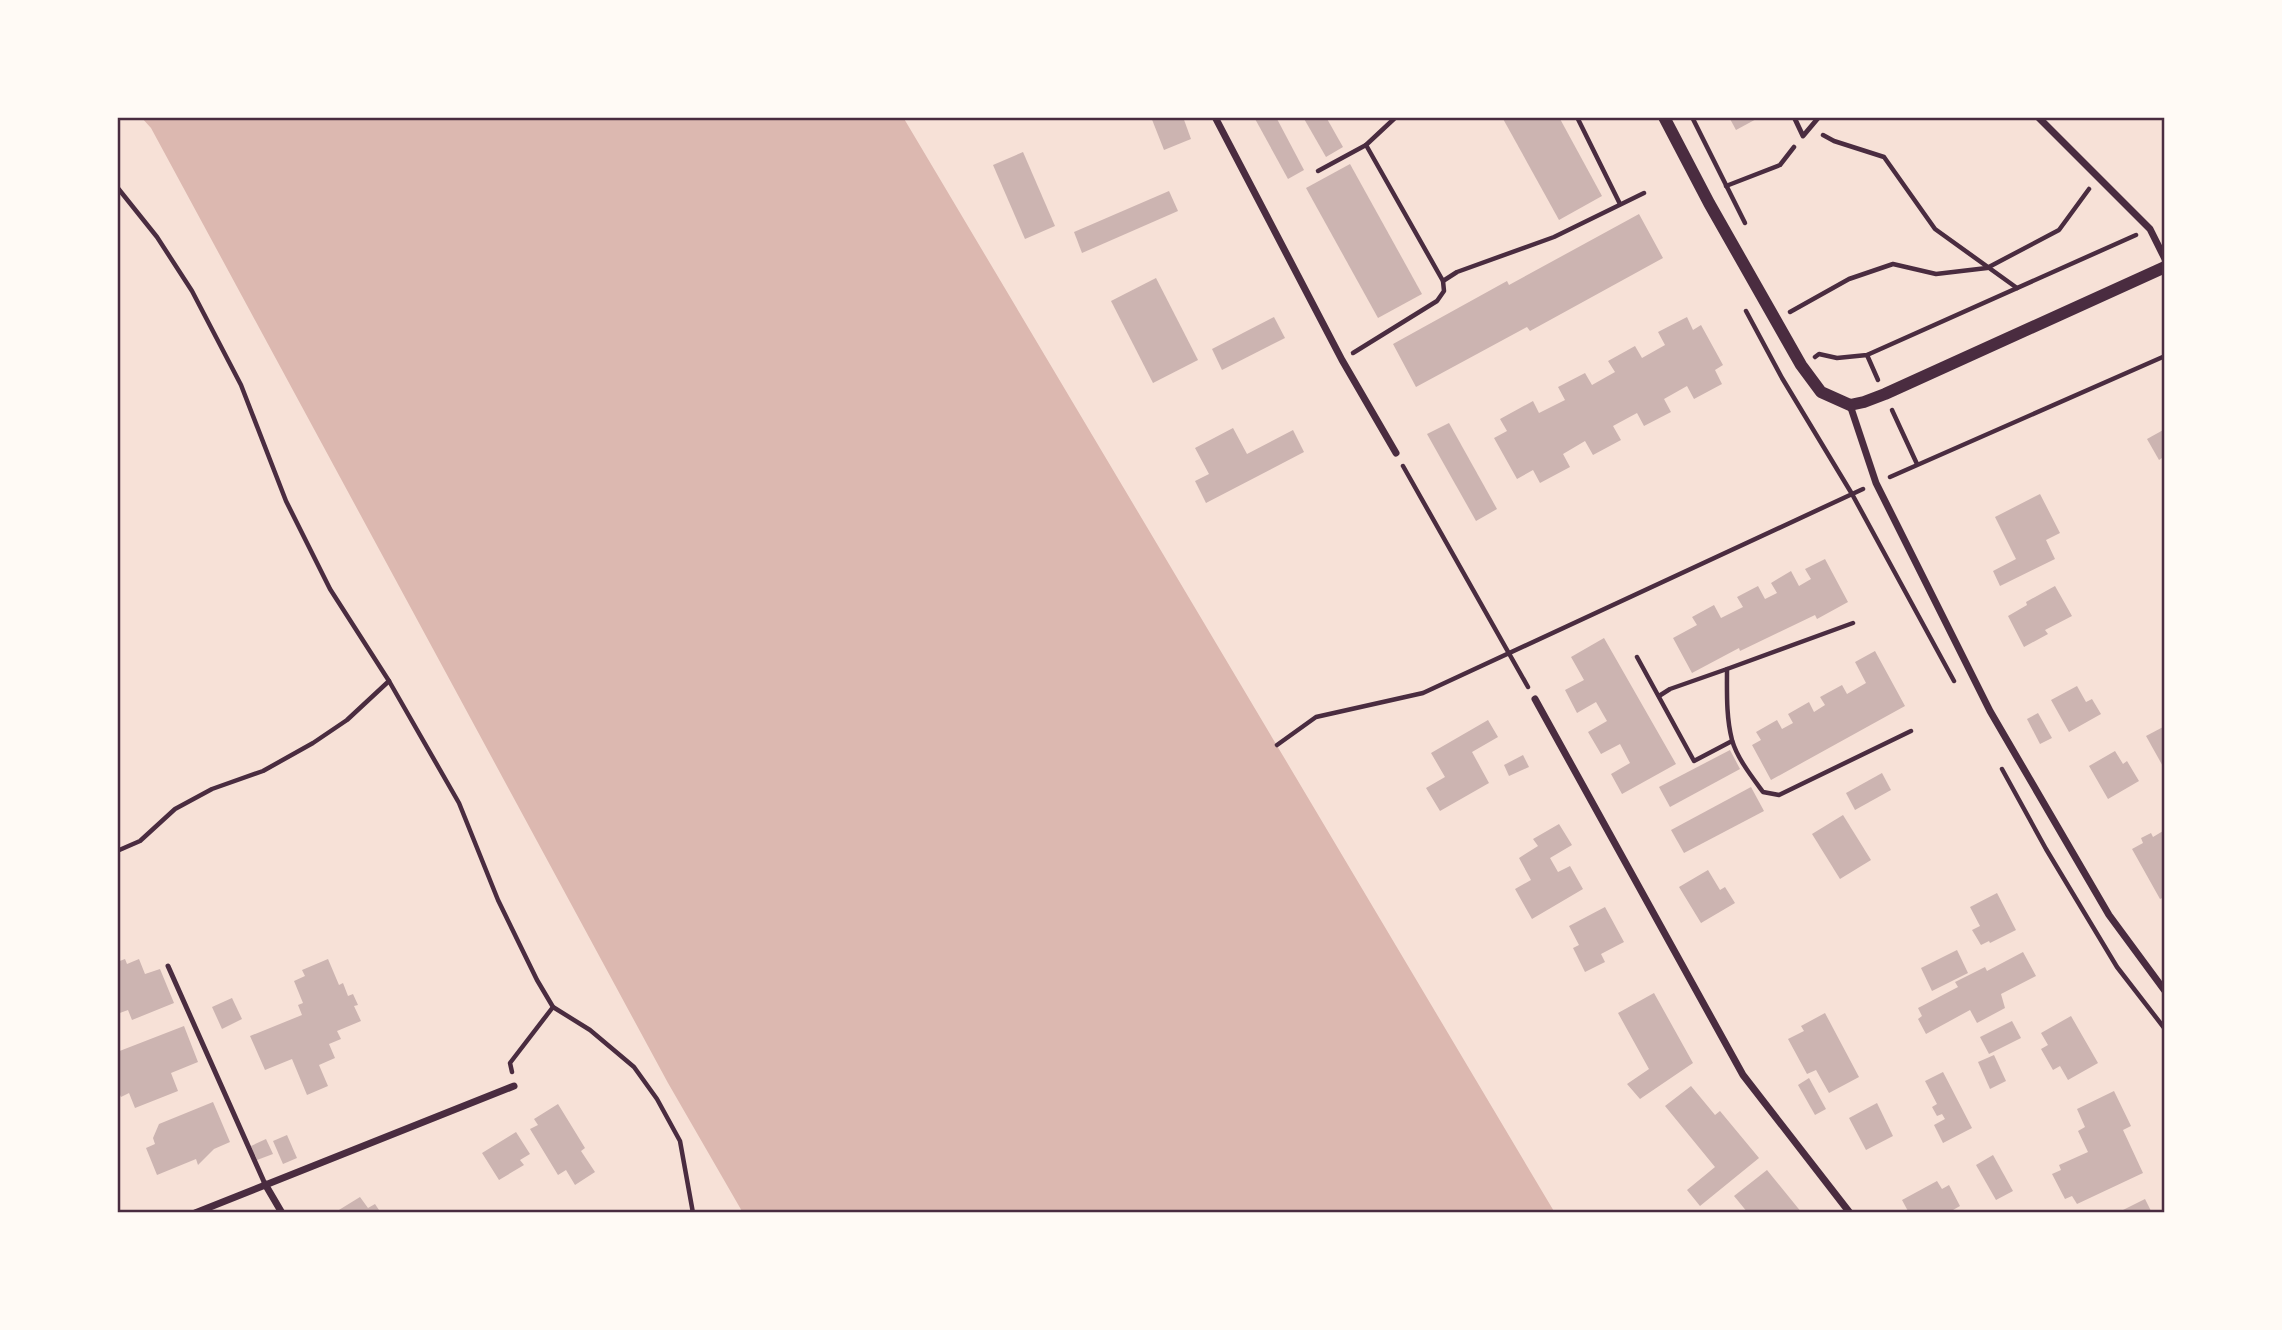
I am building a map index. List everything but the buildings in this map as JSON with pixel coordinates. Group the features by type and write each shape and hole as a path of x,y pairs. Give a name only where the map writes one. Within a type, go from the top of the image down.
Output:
{"street":[{"path":"1215,117 1342,360 1396,453"},
{"path":"1664,117 1709,204 1801,365 1821,392 1850,405 1885,394 2165,267"},
{"path":"2038,117 2150,229 2165,259"},
{"path":"1850,405 1876,483 1990,711 2109,915 2165,991"},
{"path":"1535,699 1743,1075 1850,1213"},
{"path":"195,1213 514,1086"},
{"path":"265,1184 282,1213"}],"lane":[{"path":"1794,117 1803,136 1819,117"},
{"path":"168,966 265,1184"}],"path":[{"path":"1318,171 1366,145 1396,117"},
{"path":"1577,117 1621,204"},
{"path":"1810,128 1834,141 1884,157 1935,229 2017,288"},
{"path":"1726,186 1780,164 1803,136"},
{"path":"1342,360 1437,301 1444,291 1443,281 1366,145"},
{"path":"1790,313 1849,279 1893,264 1936,274 1987,268 2059,230 2098,177"},
{"path":"117,187 157,237 192,292 241,385 286,501 330,589 389,681 459,803 498,901 537,980 553,1007 590,1030 634,1067 657,1099 680,1141 693,1213"},
{"path":"1443,281 1457,272 1554,237 1644,193"},
{"path":"1782,377 1819,354 1838,358 1867,355 2150,229"},
{"path":"1744,307 1782,377 1852,494 1955,683"},
{"path":"1277,745 1316,717 1423,693 1876,483 2165,356"},
{"path":"1396,453 1535,699"},
{"path":"1659,696 1670,689 1853,623"},
{"path":"1637,657 1694,761 1732,741"},
{"path":"1727,668 1726,701 1732,741 1763,792 1779,796 1911,731"},
{"path":"117,851 140,841 175,809 212,789 264,771 313,743 347,720 389,681"},
{"path":"2000,766 2117,967 2165,1029"},
{"path":"514,1086 510,1063 553,1007"}],"shaded area":[{"path":"141,117 903,117 1555,1213 743,1213 668,1083 151,128"}]}
